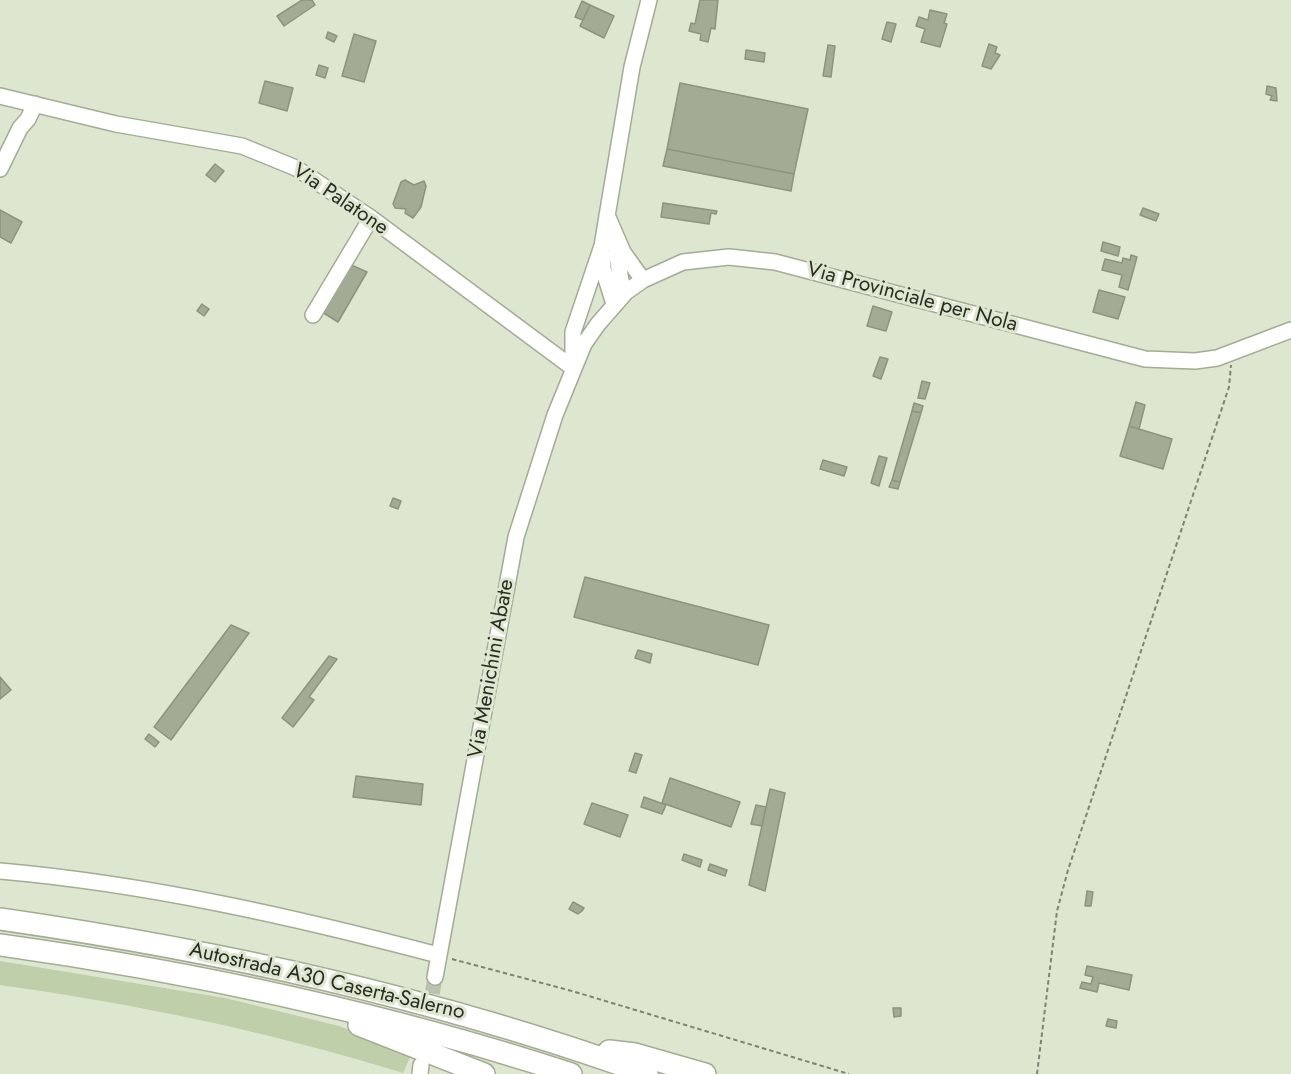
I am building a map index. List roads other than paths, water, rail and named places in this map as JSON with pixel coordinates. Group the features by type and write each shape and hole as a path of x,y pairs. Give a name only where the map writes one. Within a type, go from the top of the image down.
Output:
{"highway":[{"name":"Autostrada A30 Caserta-Salerno","path":"0,919 206,952 312,975 439,1006 571,1047 646,1074"},
{"name":"Autostrada A30 Caserta-Salerno","path":"0,945 185,974 326,1004 470,1042 571,1074"},
{"path":"326,1004 351,1022 484,1074"},
{"path":"571,1047 635,1054 705,1074"}],"street":[{"path":"614,304 603,269 602,246 632,67 649,0"},
{"name":"Via Palatone","path":"0,96 116,124 242,146 296,168 371,218 573,368"},
{"path":"0,170 20,128 28,119 35,104"},
{"path":"606,212 623,252 643,280"},
{"path":"313,315 371,218"},
{"path":"614,234 616,257 626,292"},
{"path":"573,368 573,332 602,246"},
{"name":"Via Provinciale per Nola","path":"573,368 584,344 626,292 643,280 683,262 706,258 757,259 1145,359 1195,361 1228,354 1291,330"},
{"name":"Via Menichini Abate","path":"435,977 516,537 555,415 573,368"},
{"path":"0,871 157,891 292,919 438,955"}],"tunnel":[{"path":"425,1039 435,977"}]}
